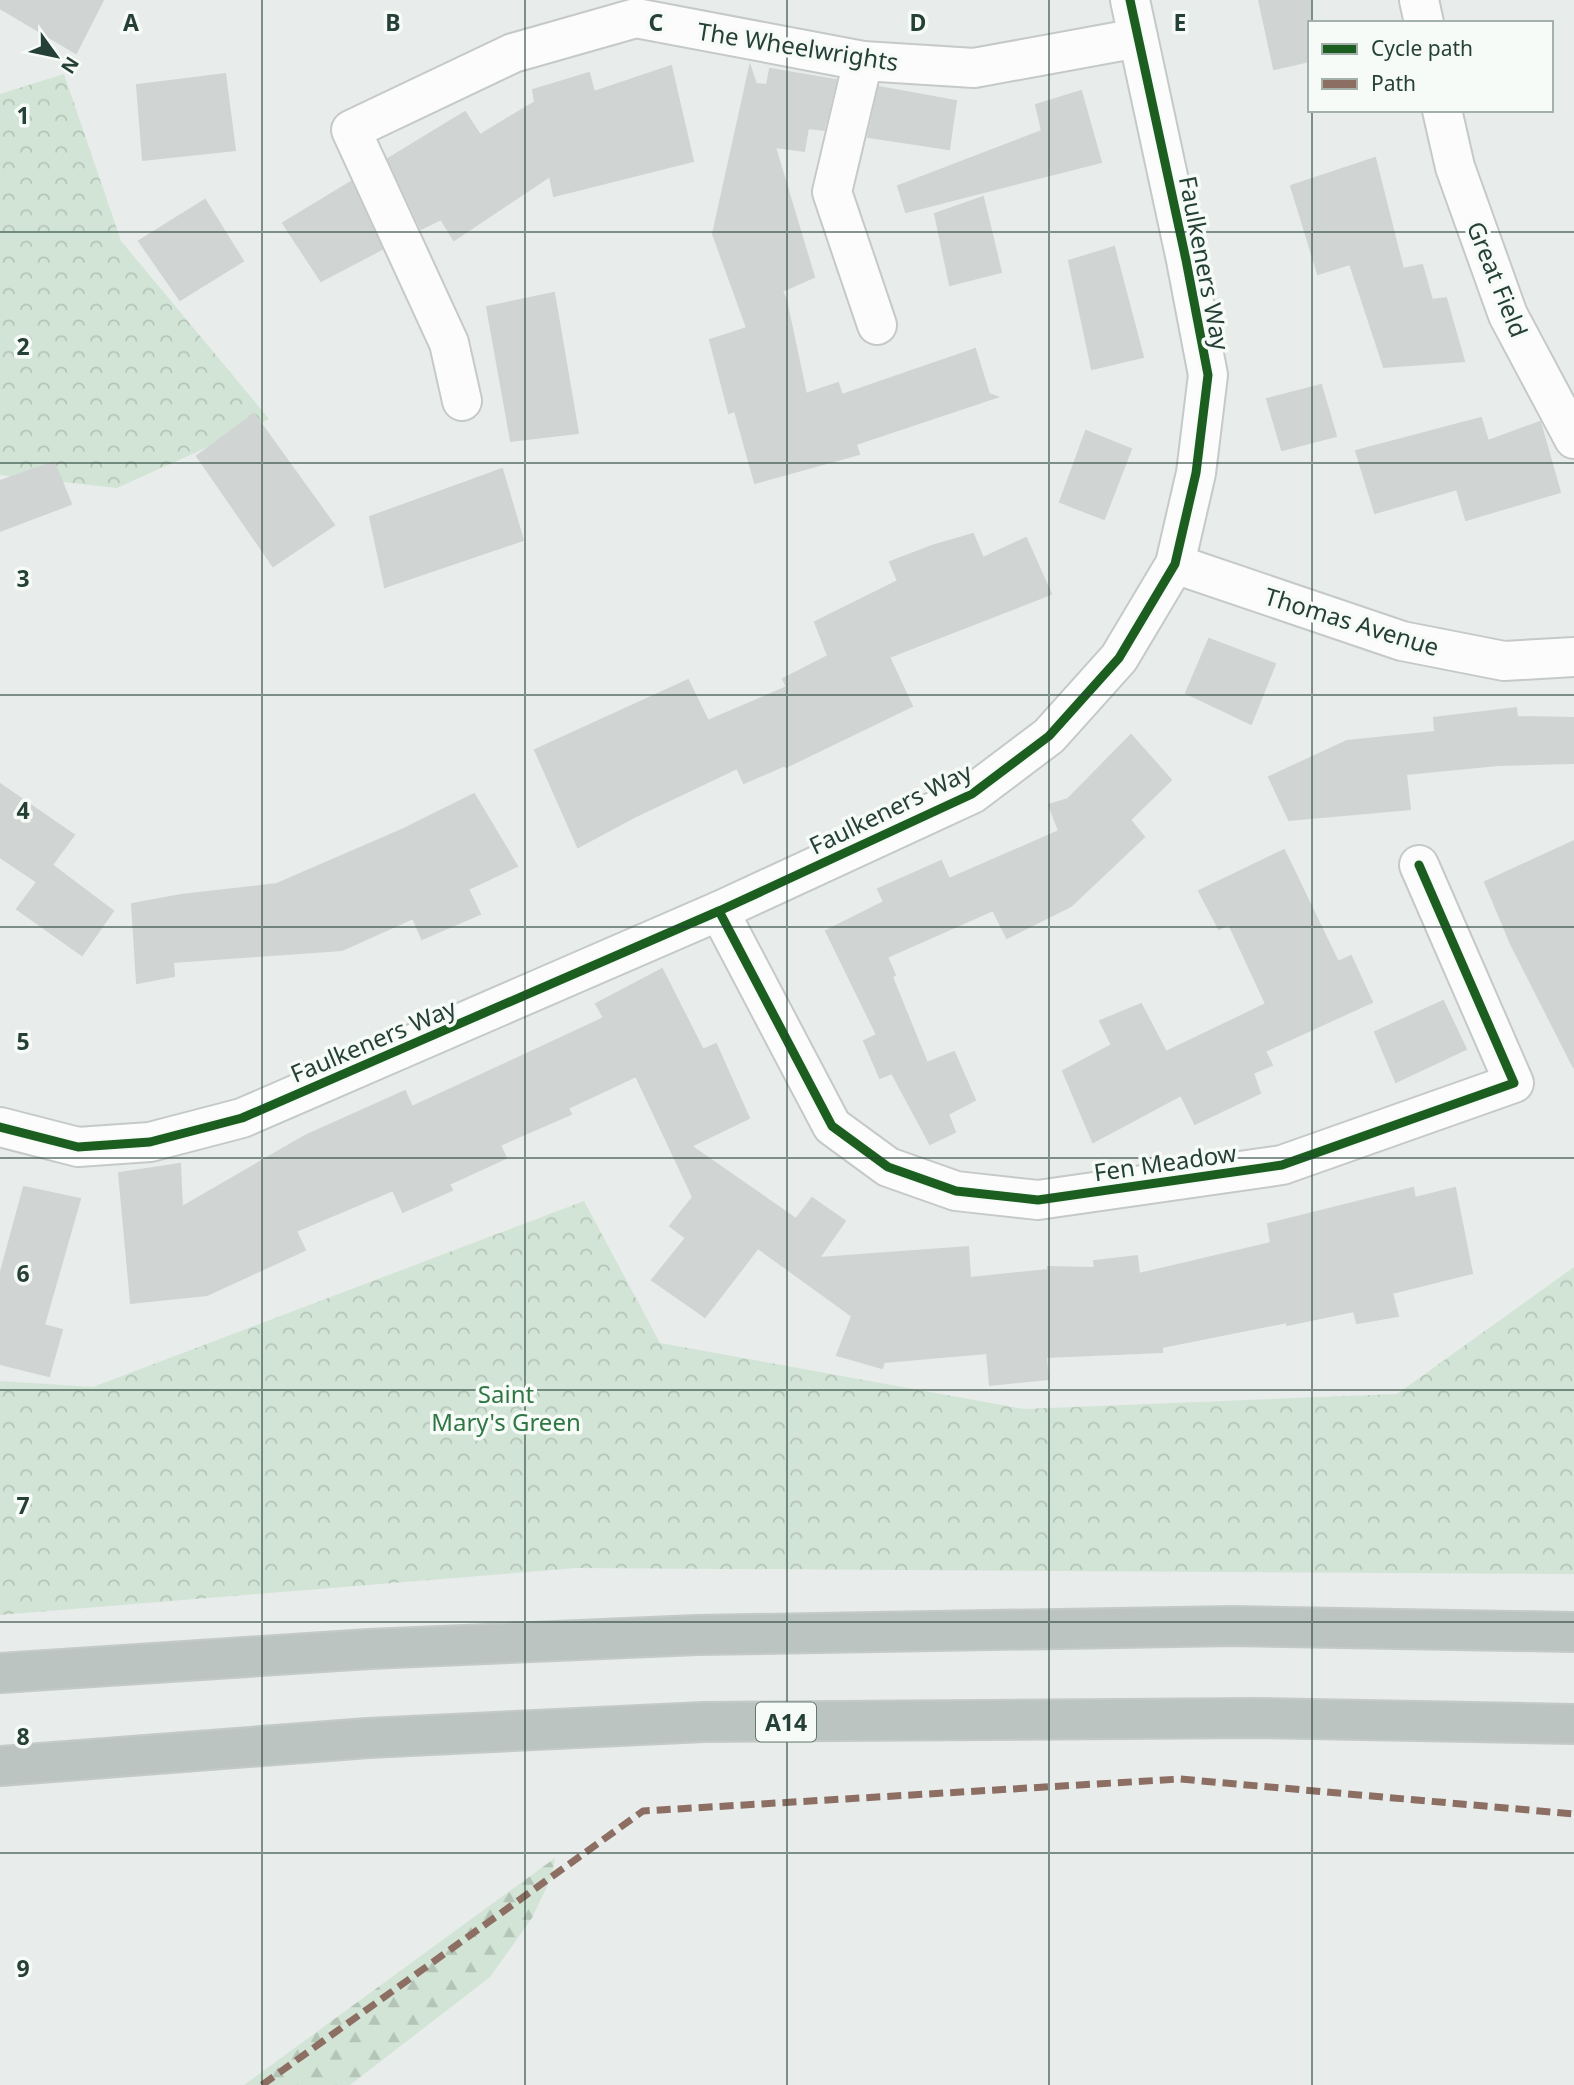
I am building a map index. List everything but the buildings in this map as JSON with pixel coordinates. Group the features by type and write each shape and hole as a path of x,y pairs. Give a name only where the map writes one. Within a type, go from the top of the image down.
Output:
{"highway":[{"path":"0,1673 355,1650 697,1635 1233,1626 1574,1632"},
{"name":"A14","path":"0,1766 368,1738 704,1722 1255,1718 1574,1724"}],"street":[{"name":"Faulkeners Way","path":"0,1127 78,1147 150,1142 242,1118 719,911 972,794 1049,736 1119,657 1175,564 1196,473 1208,375 1130,0"},
{"path":"1419,0 1424,21"},
{"name":"The Wheelwrights","path":"462,401 449,343 351,130 513,53 636,18 863,61 974,68 1138,38"},
{"path":"863,61 832,192 877,325"},
{"name":"Great Field","path":"1442,112 1455,167 1508,315 1574,439"},
{"name":"Thomas Avenue","path":"1175,564 1402,641 1504,662 1574,657"},
{"name":"Fen Meadow","path":"719,911 832,1126 888,1167 956,1191 1038,1200 1282,1165 1514,1083 1419,865"}],"green space":[{"path":"64,74 121,241 269,419 117,488 0,475 0,94"},
{"name":"Saint Mary's Green","path":"584,1201 660,1343 1024,1409 1397,1394 1574,1267 1574,1574 576,1568 0,1615 0,1381 93,1387"},
{"path":"555,1858 552,1876 532,1918 490,1977 350,2085 244,2085"}],"marked path":[{"path":"262,2085 643,1811 1180,1779 1574,1814"}],"cycle path":[{"path":"0,1127 78,1147 150,1142 242,1118 719,911 972,794 1049,736 1119,658 1175,564 1196,473 1208,375 1130,0"},
{"path":"719,911 832,1126 888,1167 956,1191 1038,1200 1282,1165 1514,1083 1419,865"}]}
